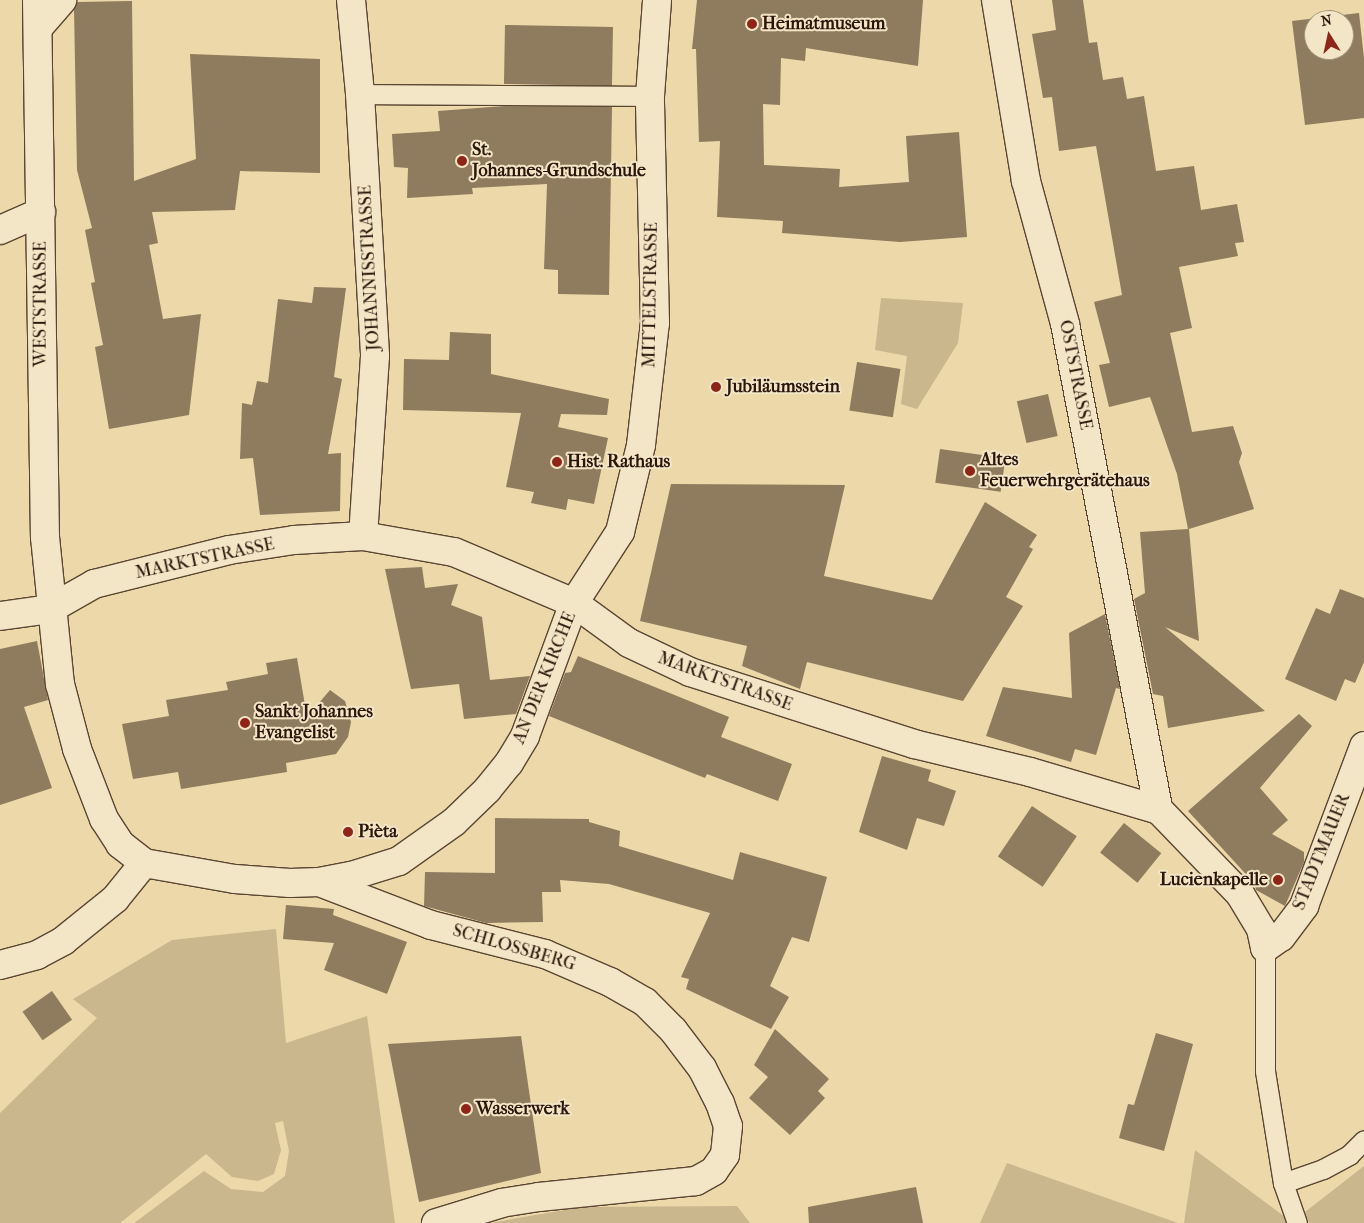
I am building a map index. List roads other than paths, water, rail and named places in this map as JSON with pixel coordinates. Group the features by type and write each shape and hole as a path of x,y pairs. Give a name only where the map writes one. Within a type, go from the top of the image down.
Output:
{"street":[{"name":"WESTSTRASSE","path":"37,0 41,212 42,474 50,609"},
{"path":"38,28 62,0"},
{"name":"JOHANNISSTRASSE","path":"351,0 360,94 375,356 363,536"},
{"name":"MITTELSTRASSE","path":"574,603 620,532 637,470 647,411 655,323 650,96 657,0"},
{"name":"OSTSTRASSE","path":"996,0 1026,181 1065,324 1159,810"},
{"path":"0,230 41,212"},
{"name":"MARKTSTRASSE","path":"50,609 94,584 229,550 294,540 363,536 454,552 532,582 574,603 629,643 690,672 905,741 1030,772 1159,810 1240,894 1261,929 1265,948"},
{"name":"AN DER KIRCHE","path":"50,609 60,684 88,783 104,819 120,844 144,863 235,879 318,882 380,869 399,861 454,822 487,790 509,763 525,736 574,603"},
{"path":"0,616 50,609"},
{"name":"STADTMAUER","path":"1265,948 1281,936 1304,906 1364,746"},
{"path":"0,965 37,955 64,941 115,899 144,863"},
{"name":"SCHLOSSBERG","path":"318,882 432,925 546,954 610,982 645,1002 673,1030 702,1068 720,1103 728,1126 725,1155 714,1171 696,1181 539,1197 502,1203 436,1223"}],"lane":[{"path":"360,94 650,96"},
{"path":"1265,948 1265,1071 1283,1183 1297,1223"},
{"path":"1283,1183 1323,1169 1349,1155 1364,1140"}],"place":[{"name":"Heimatmuseum","path":"752,24"},
{"name":"St. Johannes-Grundschule","path":"462,161"},
{"name":"Jubiläumsstein","path":"716,387"},
{"name":"Hist. Rathaus","path":"557,462"},
{"name":"Altes Feuerwehrgerätehaus","path":"970,471"},
{"name":"Sankt Johannes Evangelist","path":"245,723"},
{"name":"Pièta","path":"348,832"},
{"name":"Lucienkapelle","path":"1278,880"},
{"name":"Wasserwerk","path":"466,1109"}]}
